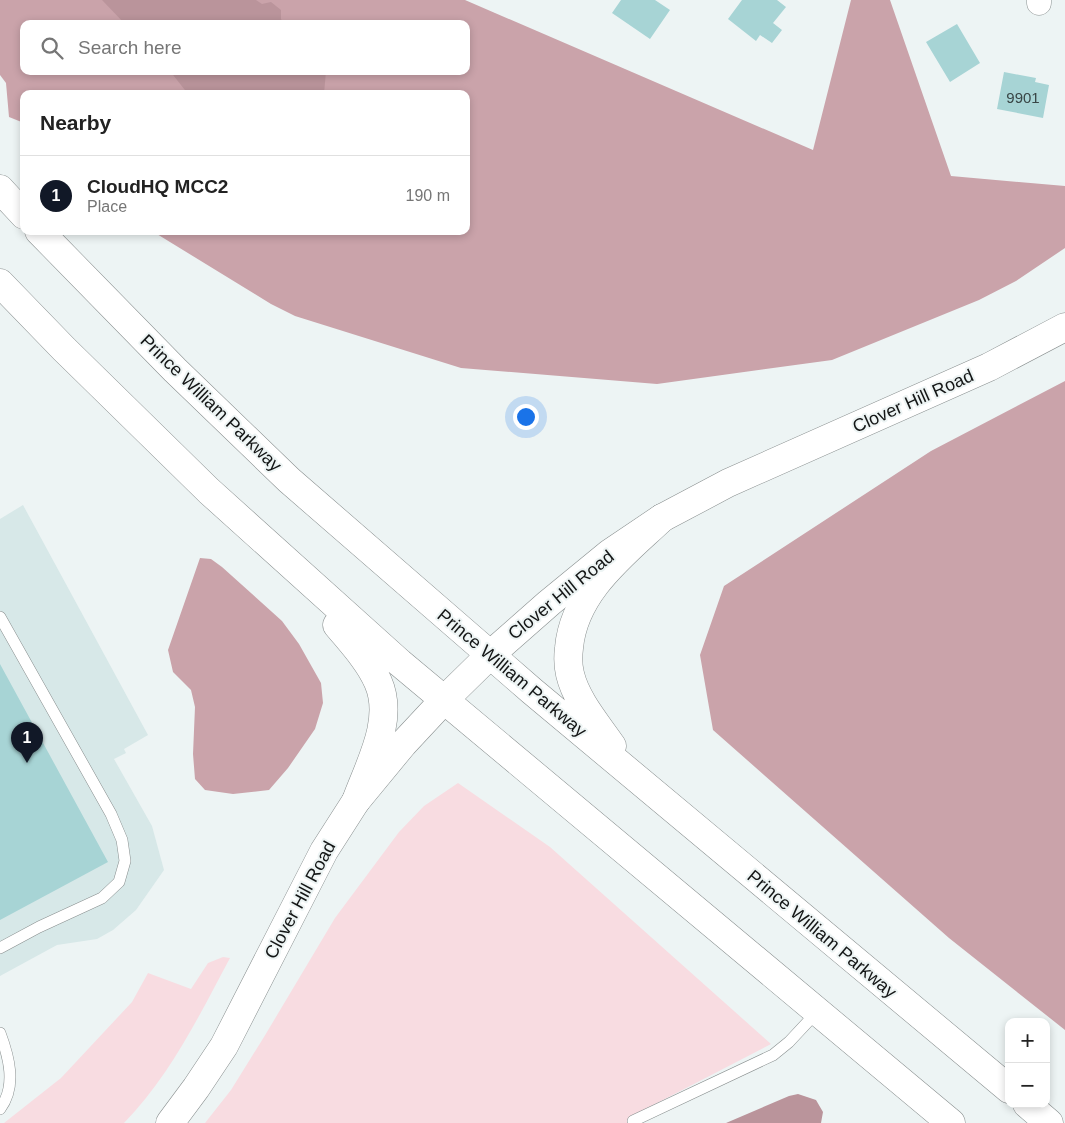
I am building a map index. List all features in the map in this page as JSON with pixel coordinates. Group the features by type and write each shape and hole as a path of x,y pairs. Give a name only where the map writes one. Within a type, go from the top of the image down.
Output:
{"main road":[{"path":"0,189 20,210"},
{"name":"Prince William Parkway","path":"43,235 175,370 289,480 490,655 1005,1086"},
{"path":"0,283 64,349 204,485 286,561 444,700 951,1123"},
{"name":"Clover Hill Road","path":"170,1123 224,1046 324,851 356,801 403,744 444,700 548,602 610,553 662,518 728,483 989,367 1065,327"},
{"path":"631,774 575,689 570,673 568,655 570,639 581,605 610,568 662,518"},
{"path":"286,561 360,654 377,680 382,693 384,707 382,724 356,801"},
{"path":"1032,1108 1049,1123"}],"lane":[{"path":"0,617 111,814 122,840 125,861 119,882 102,898 39,927 0,948"},
{"path":"633,1121 772,1055 789,1042 817,1012"},
{"path":"0,1032 10,1069 7,1097 0,1109"}],"shaded area":[{"path":"0,0 465,0 813,150 851,0 890,0 951,176 1065,186 1065,248 1016,281 979,300 832,360 657,384 461,368 295,316 271,304 159,235 470,235 470,90 20,90 20,121 9,117 6,83 0,75"},
{"path":"102,0 256,0 262,4 271,2 281,10 282,20 121,20"},
{"path":"173,75 326,75 324,90 185,90"},
{"path":"1065,381 1065,1030 949,938 713,730 700,655 724,586 931,451"},
{"path":"23,505 148,735 124,749 126,753 114,759 152,826 164,870 136,910 113,930 97,939 57,945 0,976 0,519"},
{"path":"200,558 211,559 222,567 282,621 299,644 321,683 323,703 315,729 288,768 269,790 233,794 205,790 195,779 193,754 195,707 191,690 173,672 168,650"},
{"path":"458,783 550,847 771,1044 632,1116 627,1123 205,1123 231,1090 335,918 399,832 424,806"},
{"path":"223,957 230,958 183,1044 156,1085 124,1123 4,1123 61,1078 132,1002 148,973 191,989 208,963"},
{"path":"798,1094 816,1100 823,1112 821,1123 726,1123 789,1096"}],"building":[{"path":"621,0 655,0 670,10 650,39 612,13"},
{"path":"742,0 777,0 786,7 773,23 782,30 772,43 760,35 756,41 728,19"},
{"path":"957,24 980,63 950,82 926,42"},
{"path":"1004,72 1036,78 1035,82 1049,85 1043,118 997,109"},
{"path":"0,664 108,862 0,920"}],"place":[{"name":"CloudHQ MCC2","path":"27,763"}]}
